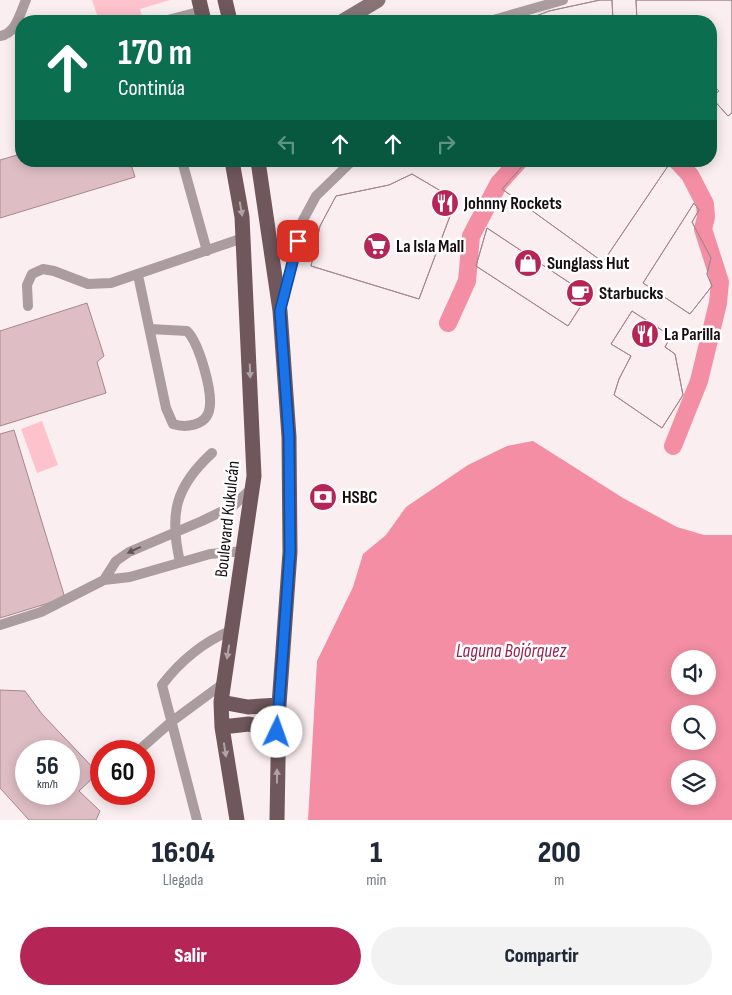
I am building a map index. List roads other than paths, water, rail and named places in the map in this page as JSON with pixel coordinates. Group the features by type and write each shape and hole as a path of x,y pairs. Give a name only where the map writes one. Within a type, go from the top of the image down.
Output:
{"main road":[{"path":"225,0 229,15"},
{"name":"Boulevard Kukulcán","path":"233,167 242,217 252,398 252,488 221,702 222,727 237,820"},
{"path":"259,167 280,311 289,437 290,552 278,705 276,820"},
{"path":"221,702 248,707 278,705"},
{"path":"222,727 249,724 277,732"}],"street":[{"path":"353,15 378,0"}],"lane":[{"path":"19,15 26,0"},
{"path":"511,15 563,0"},
{"path":"187,15 202,11"},
{"path":"0,36 7,35 15,24"},
{"path":"184,167 208,251"},
{"path":"280,311 302,222 316,196 346,167"},
{"path":"28,306 27,285 32,274 43,269 54,271 88,284 111,283 243,238"},
{"path":"138,275 166,408 173,424 182,427 194,425 204,419 210,404 200,353 193,337 187,331 150,329"},
{"path":"180,562 173,534 175,505 188,479 212,452"},
{"path":"104,580 116,562 129,552 233,506 252,488"},
{"path":"0,625 40,612 104,580 130,577 210,554 244,551"},
{"path":"197,820 162,685 172,671 197,648 211,638 232,630"},
{"path":"151,740 224,682"}],"water":[{"name":"Laguna Bojórquez","path":"533,441 623,498 677,527 704,535 732,535 732,820 308,820 317,661 353,587 363,554 386,535 406,507 468,465 507,446"}],"waterway":[{"path":"448,323 467,281 471,236 499,183 514,167"},
{"path":"673,446 699,381 718,303 720,282 703,229 706,217 705,204 690,175 683,167"}],"place":[{"name":"Johnny Rockets","path":"445,203"},
{"name":"La Isla Mall","path":"377,246"},
{"name":"Sunglass Hut","path":"528,263"},
{"name":"Starbucks","path":"580,293"},
{"name":"La Parilla","path":"645,334"},
{"name":"HSBC","path":"323,497"}]}
